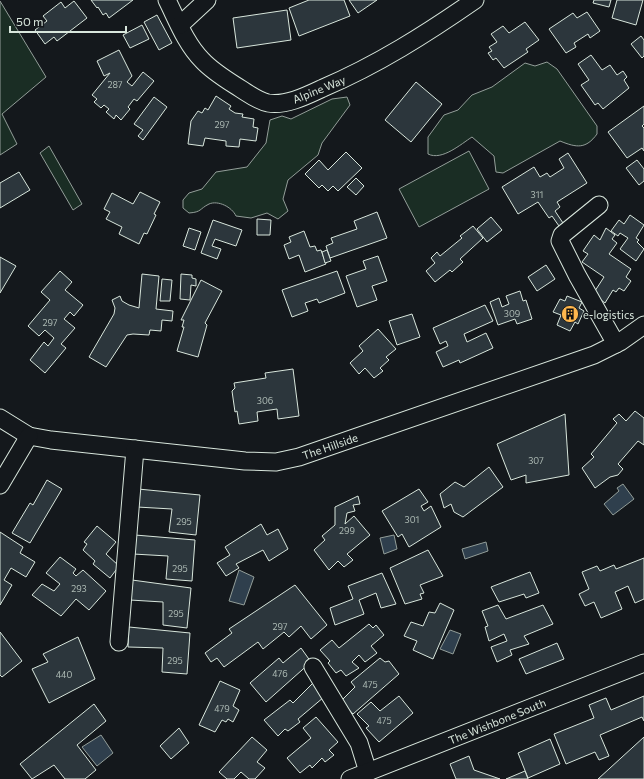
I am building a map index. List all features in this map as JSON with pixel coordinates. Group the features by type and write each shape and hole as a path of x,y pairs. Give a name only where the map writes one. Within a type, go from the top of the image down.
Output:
{"street":[{"name":"Alpine Way","path":"167,0 194,50 209,67 260,100 275,104 306,96 371,66 439,25 474,0"},
{"path":"180,26 207,0"},
{"path":"599,205 562,236 560,241 616,344"},
{"name":"The Hillside","path":"0,418 29,436 245,461 285,460 573,363 616,344 644,325"},
{"path":"0,485 29,436"},
{"path":"119,642 135,449"},
{"name":"The Wishbone South","path":"350,779 644,663"},
{"path":"313,667 359,743 368,772"}],"green space":[{"path":"0,1 46,77 2,114 17,144 0,155"},
{"path":"547,62 557,69 597,126 597,134 593,139 581,146 571,145 560,141 503,173 496,172 494,156 472,137 445,154 433,156 428,154 428,137 444,115 458,110 472,95 492,87 525,63 535,66"},
{"path":"347,97 350,105 322,143 318,155 288,180 283,199 288,211 278,219 267,213 251,218 236,216 228,207 216,203 209,204 193,213 189,213 183,208 183,200 189,193 202,189 216,172 247,167 266,143 270,120 282,116 291,119 332,99"},
{"path":"49,146 82,204 73,210 40,153"},
{"path":"469,151 489,189 419,227 399,189"}],"water":[{"path":"623,484 634,499 613,515 604,504 619,491 617,488"},
{"path":"394,535 397,549 384,554 380,538"},
{"path":"486,542 488,551 465,559 462,549"},
{"path":"239,570 254,577 244,605 229,601"},
{"path":"450,630 461,634 453,654 440,649"},
{"path":"101,735 113,753 97,766 82,747"}],"building":[{"path":"91,0 133,0 109,18 106,13 103,15"},
{"path":"309,0 344,0 350,16 299,36 289,8"},
{"path":"349,0 377,0 358,13"},
{"path":"594,0 611,0 609,7 593,3"},
{"path":"617,0 643,0 636,25 612,18"},
{"path":"74,1 87,18 57,41 54,37 45,44 35,30 47,21 43,16 61,2 65,8"},
{"path":"287,10 291,40 237,48 233,18"},
{"path":"587,12 600,31 590,38 588,34 574,43 576,47 566,53 549,29 573,13 577,18"},
{"path":"157,15 172,43 159,50 144,22"},
{"path":"525,22 539,40 526,49 528,52 504,68 496,58 493,60 488,53 492,51 489,47 497,42 491,34 503,26 509,33"},
{"path":"142,25 149,39 130,48 123,35"},
{"path":"641,36 644,40 644,56 642,58 631,44"},
{"path":"119,50 132,76 127,82 132,86 143,72 154,81 137,101 134,99 128,107 130,109 121,120 116,115 114,119 106,112 109,109 104,105 101,108 94,102 97,99 92,95 110,73 104,76 97,61"},
{"path":"591,55 602,70 610,65 617,75 623,71 627,77 624,80 629,88 603,109 598,103 595,105 581,85 589,80 578,64"},
{"path":"416,82 442,104 411,142 385,120"},
{"path":"216,96 231,106 229,109 235,113 243,114 242,117 254,119 253,127 258,128 256,141 240,139 239,147 226,146 226,141 205,138 203,146 188,144 191,121 198,111 202,113 205,108 208,110"},
{"path":"154,97 167,107 143,140 138,136 143,130 134,124"},
{"path":"644,106 644,124 642,126 644,128 644,151 642,148 627,158 608,132"},
{"path":"346,152 362,168 338,191 333,186 328,191 322,185 319,188 305,174 319,160 328,170"},
{"path":"568,153 587,183 557,202 560,207 555,211 563,223 559,226 552,216 549,218 538,202 518,214 502,187 534,167 540,177 547,173 550,177 564,168 559,159"},
{"path":"637,160 644,169 644,181 639,185 626,168"},
{"path":"19,172 30,190 0,208 0,183"},
{"path":"356,178 364,186 356,195 347,187"},
{"path":"140,192 160,202 147,234 144,233 139,244 119,234 122,227 106,219 110,212 104,209 112,193 133,204"},
{"path":"377,212 387,238 330,258 326,246 333,243 331,238 357,229 354,221"},
{"path":"630,215 644,225 636,238 639,240 637,242 644,249 636,261 620,249 628,238 620,233 618,236 611,231 619,220 624,224"},
{"path":"491,217 502,230 487,242 477,229"},
{"path":"257,219 271,220 270,235 257,235"},
{"path":"213,220 242,230 236,246 215,239 212,246 221,249 217,259 201,253"},
{"path":"473,226 483,238 460,259 463,262 452,272 450,270 435,282 426,271 435,263 431,258 437,252 440,256 462,238 460,236"},
{"path":"189,228 201,232 195,250 183,246"},
{"path":"606,228 615,235 612,239 617,243 609,254 631,269 626,277 631,281 624,291 619,288 616,292 613,290 605,303 593,294 604,277 582,262 588,254 583,251 594,235 600,240"},
{"path":"304,231 310,247 315,246 317,251 321,250 326,264 305,272 299,255 289,259 284,245 291,242 289,237"},
{"path":"327,250 331,261 325,263 322,252"},
{"path":"378,256 387,281 372,286 377,300 357,307 346,276 366,269 363,261"},
{"path":"0,257 16,266 0,293"},
{"path":"546,265 555,279 537,291 528,277"},
{"path":"60,271 72,282 65,290 83,305 74,316 70,312 64,319 75,328 61,344 66,348 45,373 30,360 44,342 48,346 54,338 45,330 39,336 28,326 50,300 41,292"},
{"path":"337,271 345,293 319,303 317,299 305,303 308,311 292,317 282,290"},
{"path":"142,274 159,276 156,309 173,311 172,321 162,320 161,331 150,330 149,335 127,335 106,367 89,357 114,314 115,308 112,300 120,296 122,301 139,308"},
{"path":"181,274 192,275 192,278 196,279 196,286 191,285 190,300 180,299"},
{"path":"162,279 172,280 170,301 160,301"},
{"path":"201,280 222,291 205,323 207,325 198,357 177,351 184,327 182,327 184,320 181,320"},
{"path":"520,291 523,301 526,300 532,319 517,324 515,319 498,325 490,302 499,298 502,307 509,304 506,296"},
{"name":"e-logistics","path":"567,296 582,302 579,308 584,311 578,324 575,322 570,331 557,325 561,315 553,312 560,299 565,301"},
{"path":"485,305 493,321 464,334 467,342 486,333 493,348 460,363 459,360 443,367 436,352 448,346 446,341 440,344 433,328"},
{"path":"412,314 420,337 397,345 389,321"},
{"path":"378,329 396,349 386,357 389,360 380,368 383,371 374,378 365,368 359,374 350,363 363,351 359,346"},
{"path":"293,369 299,416 278,419 277,409 257,412 258,421 239,424 237,411 235,412 232,391 235,388 234,383 266,378 265,373"},
{"path":"635,411 644,418 644,445 638,441 618,464 623,469 618,475 610,477 595,488 582,468 594,457 591,454 617,423 613,419 619,414 626,421"},
{"path":"565,414 569,475 526,483 526,475 511,480 497,444"},
{"path":"489,467 503,487 463,517 454,512 451,504 444,508 440,494 455,482 464,487"},
{"path":"47,480 62,489 30,543 12,533 30,503 33,505"},
{"path":"138,489 200,495 196,535 169,532 172,509 137,507"},
{"path":"419,489 428,502 421,506 424,511 431,506 441,527 409,547 402,534 398,537 382,511"},
{"path":"358,496 360,504 353,505 355,511 347,513 345,524 354,516 370,535 347,554 353,560 344,567 338,561 329,570 314,550 325,540 322,536 335,525 335,507"},
{"path":"261,524 267,535 278,529 288,549 269,561 263,550 236,564 239,568 226,576 217,563 230,555 225,547"},
{"path":"97,526 116,542 106,554 119,566 110,578 93,564 95,561 83,550 87,544 84,542"},
{"path":"0,532 23,547 20,553 35,562 26,577 11,568 4,580 12,585 0,605"},
{"path":"135,535 195,540 192,581 166,579 168,556 133,554"},
{"path":"428,550 443,576 420,585 424,593 420,594 422,599 405,604 390,568"},
{"path":"60,557 76,569 73,573 76,576 83,570 106,591 89,610 76,599 61,616 32,595 42,584 54,591 60,584 46,573"},
{"path":"644,558 644,599 635,603 628,586 615,592 622,609 601,618 594,602 585,606 579,594 589,589 582,572 597,566 600,571 614,565 616,569"},
{"path":"530,572 539,593 526,598 524,594 499,602 491,587"},
{"path":"382,573 396,604 381,608 376,593 359,600 364,614 335,625 330,608 353,599 348,586"},
{"path":"132,580 191,588 187,628 163,625 163,602 130,600"},
{"path":"295,585 327,625 311,639 301,626 289,637 284,632 263,649 258,642 224,667 217,658 211,662 205,653 232,633 229,629"},
{"path":"440,603 454,610 433,659 413,650 417,641 404,636 411,622 423,626 429,612 435,613"},
{"path":"498,605 506,619 543,605 553,624 524,636 529,644 510,650 512,655 497,662 491,647 507,641 504,634 489,641 485,627 488,626 482,611"},
{"path":"369,624 373,628 376,625 384,635 371,646 377,653 365,662 359,655 352,662 359,668 346,676 341,670 336,673 328,663 330,661 320,650 332,640 339,648"},
{"path":"129,627 190,633 187,674 162,672 163,648 128,647"},
{"path":"0,632 22,661 2,677 0,675"},
{"path":"78,637 95,679 49,703 32,669 48,662 43,654"},
{"path":"557,643 564,659 526,674 519,659"},
{"path":"301,648 311,662 266,702 250,683 279,658 283,663"},
{"path":"380,658 385,662 389,661 399,674 353,714 341,701 355,687 351,682"},
{"path":"220,681 240,690 233,706 239,710 233,722 228,719 226,722 222,720 215,732 199,725"},
{"path":"314,682 324,697 298,719 300,722 288,731 285,729 278,736 264,720 290,700 293,703"},
{"path":"399,696 413,713 379,742 366,728 369,726 357,714 371,702 380,711"},
{"path":"644,696 644,721 642,717 600,735 609,756 599,760 595,752 566,764 554,734 594,718 589,705 606,698 611,710"},
{"path":"94,704 106,721 77,745 96,770 85,779 65,779 54,765 32,779 20,764"},
{"path":"316,717 338,742 329,750 334,755 325,762 322,758 312,768 310,765 300,773 287,758 311,738 303,728"},
{"path":"179,728 189,743 171,759 160,746"},
{"path":"252,737 267,750 257,762 265,768 255,779 249,779 241,772 234,779 227,779 219,772"},
{"path":"644,737 644,779 598,779"},
{"path":"550,739 560,764 528,778 518,753"},
{"path":"469,756 474,770 500,779 456,779 450,764"},
{"path":"525,771 528,779 506,779"}],"place":[{"name":"e-logistics","path":"570,314"}]}
